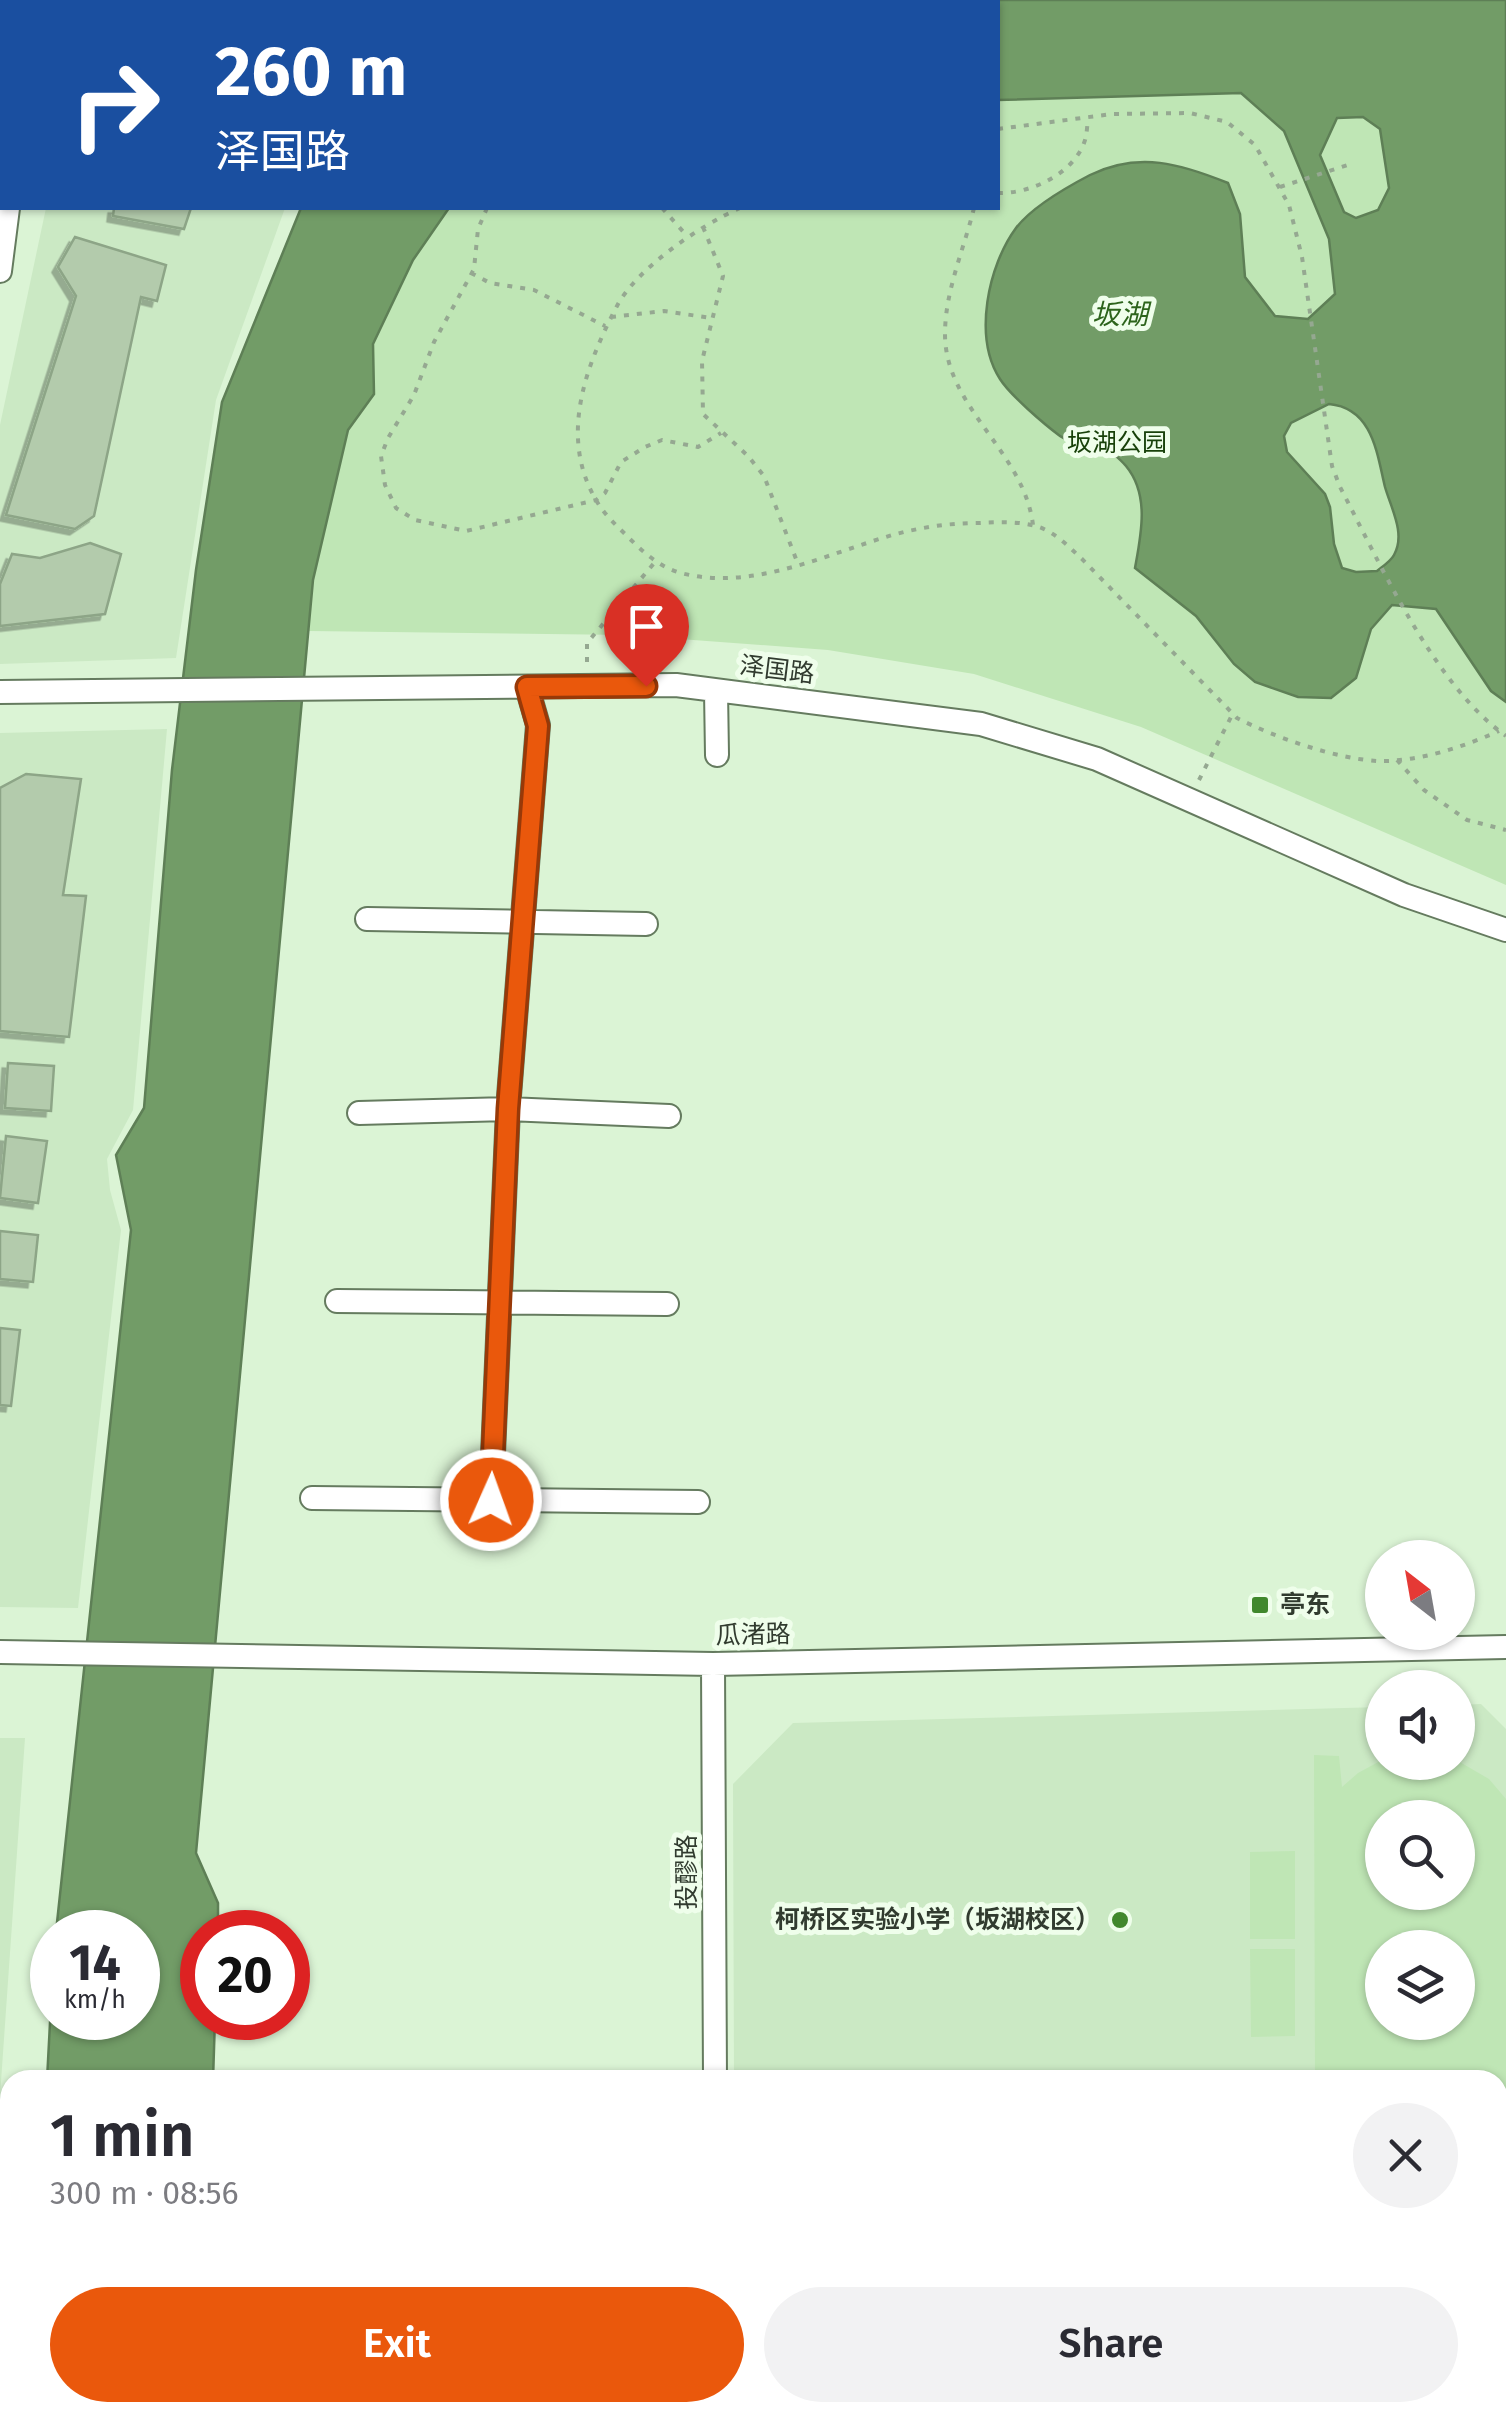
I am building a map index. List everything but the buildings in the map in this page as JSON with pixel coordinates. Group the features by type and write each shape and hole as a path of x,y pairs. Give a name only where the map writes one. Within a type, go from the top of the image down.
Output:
{"street":[{"path":"0,271 8,210"},
{"name":"泽国路","path":"0,692 676,686 981,724 1097,760 1404,894 1506,930"},
{"path":"491,1500 508,1109 538,726 527,687"},
{"path":"716,690 717,754"},
{"path":"367,919 646,924"},
{"path":"359,1113 508,1109 669,1116"},
{"path":"337,1301 667,1304"},
{"path":"312,1498 698,1502"},
{"name":"瓜渚路","path":"0,1652 714,1664 1506,1647"},
{"name":"投醪路","path":"714,1664 715,2070"}],"path":[{"path":"1000,129 1088,117 1190,113 1227,122 1255,145 1289,205 1302,257 1332,466 1406,609 1469,702 1506,736"},
{"path":"1000,193 1013,194 1045,182 1068,166 1084,144 1088,117"},
{"path":"1280,187 1354,163"},
{"path":"486,210 478,229 471,273 434,342 414,395 388,438 382,456 385,485 396,508 415,520 466,531 596,500 605,493 621,462 645,447 662,440 698,447 721,433"},
{"path":"664,210 688,238"},
{"path":"736,210 664,254 619,301 594,354 577,409 577,449 587,485 604,513 655,562 680,573 736,578 799,565 899,533 946,524 1007,522 1033,526 1059,538 1233,714 1267,734 1374,761 1397,760 1477,741 1499,731"},
{"path":"973,210 947,304 944,338 950,373 1020,480 1031,507 1033,526"},
{"path":"703,228 723,276 702,361 704,414 764,476 799,565"},
{"path":"471,273 490,283 534,290 607,327"},
{"path":"611,317 664,310 711,318"},
{"path":"586,686 587,643 655,562"},
{"path":"1191,799 1233,714"},
{"path":"1397,760 1424,790 1466,820 1506,830"}],"shaded area":[{"path":"46,210 284,210 216,400 176,658 0,664 0,425"},
{"path":"167,729 133,1110 107,1159 110,1190 121,1230 78,1608 0,1607 0,733"},
{"name":"柯桥区实验小学（坂湖校区）","path":"1475,1704 1481,1704 1506,1729 1506,2070 734,2070 733,1784 793,1723 1365,1707 1365,1780 1475,1780"},
{"path":"0,1738 25,1738 2,2070"}],"green space":[{"name":"坂湖公园","path":"1241,93 1337,118 1364,117 1380,129 1491,691 1506,702 1506,885 1141,727 974,674 828,650 626,635 309,631 313,580 348,430 374,394 373,345 413,260 448,210 1000,210 1000,100"},
{"path":"1314,1755 1339,1756 1342,1787 1365,1769 1365,1780 1475,1780 1475,1771 1489,1779 1506,1799 1506,2070 1315,2070"},
{"path":"1295,1851 1295,1939 1250,1939 1250,1852"},
{"path":"1250,1949 1295,1949 1295,2036 1251,2037"}],"water":[{"name":"坂湖","path":"1000,0 1506,0 1506,702 1491,691 1436,609 1392,605 1371,629 1356,678 1331,698 1298,697 1255,682 1234,664 1196,616 1135,568 1141,502 1134,477 1126,466 1097,442 1068,440 1053,431 1011,393 992,362 987,343 987,302 998,262 1016,228 1061,192 1090,175 1126,163 1177,166 1228,183 1240,214 1245,277 1275,316 1308,319 1335,294 1329,239 1284,131 1241,93 1000,100","holes":["1363,117 1380,129 1389,188 1378,210 1356,218 1344,212 1320,155 1337,118","1329,404 1344,407 1364,423 1370,435 1396,521 1397,547 1393,557 1377,571 1342,568 1325,494 1287,452 1284,436 1291,423"]},
{"path":"300,210 448,210 413,260 373,344 374,394 348,430 313,580 196,1853 218,1910 180,1910 180,2040 214,2040 213,2070 48,2070 49,2040 160,2040 160,1910 58,1910 131,1230 116,1155 144,1108 172,770 196,570 222,402"}],"place":[{"name":"亭东","path":"1260,1605"},
{"name":"柯桥区实验小学（坂湖校区）","path":"1120,1920"}],"route":[{"path":"491,1500 508,1109 538,726 527,687 646,686"}]}
